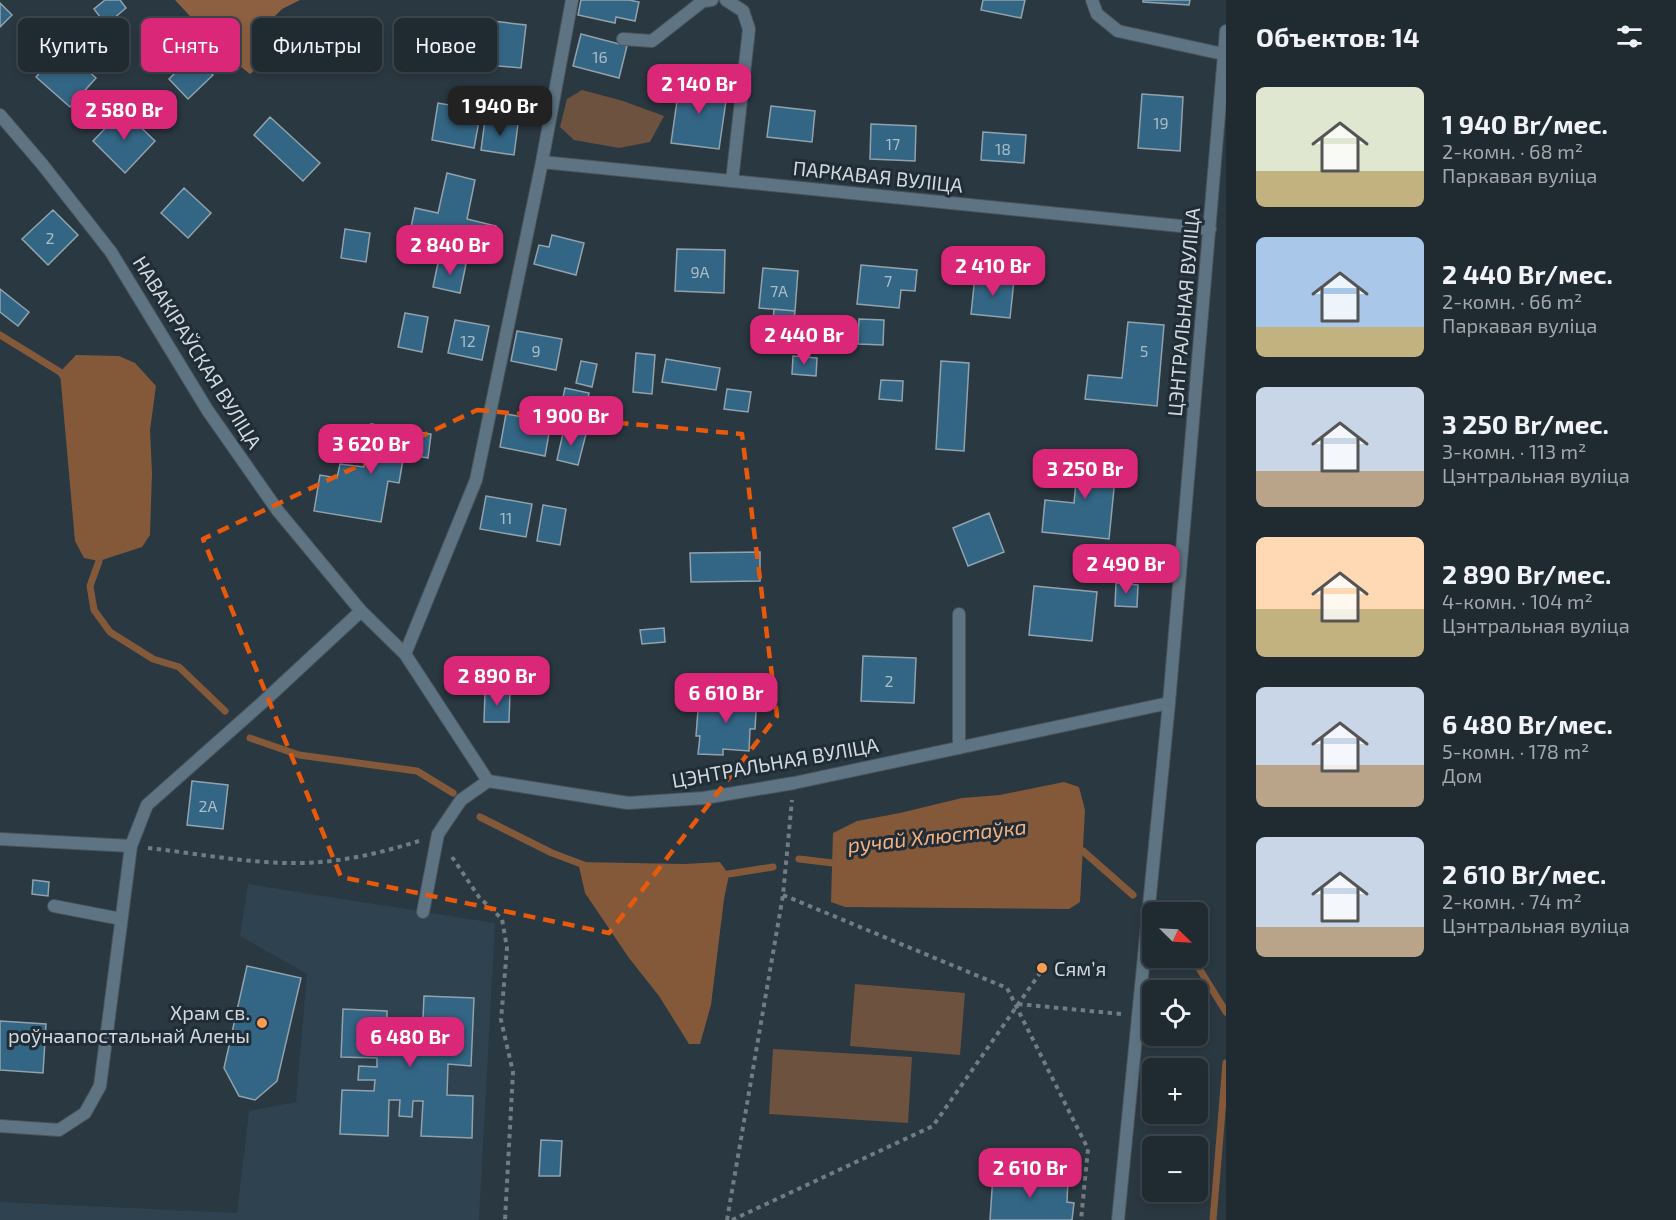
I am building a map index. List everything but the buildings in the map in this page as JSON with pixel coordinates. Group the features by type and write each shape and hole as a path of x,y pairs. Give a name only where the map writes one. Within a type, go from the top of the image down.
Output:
{"street":[{"path":"405,654 476,480 542,162 572,0"},
{"path":"623,39 652,41 703,1 712,0"},
{"path":"726,0 743,11 749,29 732,181"},
{"path":"1092,0 1097,14 1118,31 1223,54"},
{"name":"ЦЭНТРАЛЬНАЯ ВУЛІЦА","path":"1118,1220 1169,703 1226,31"},
{"name":"НАВАКІРАЎСКАЯ ВУЛІЦА","path":"0,115 111,252 214,420 278,510 361,611"},
{"name":"ПАРКАВАЯ ВУЛІЦА","path":"542,162 1210,229"},
{"path":"0,1126 60,1130 85,1113 100,1086 131,846 147,805 361,611 405,654 488,780 461,800 438,834 423,912"},
{"path":"959,748 960,614"},
{"name":"ЦЭНТРАЛЬНАЯ ВУЛІЦА","path":"488,780 628,803 704,798 794,783 1169,703"},
{"path":"0,839 131,846"},
{"path":"54,906 121,919"}],"path":[{"path":"727,1220 783,895 794,783"},
{"path":"131,846 258,861 320,862 387,851 438,834 479,897 502,919 507,948 501,1020 513,1072 506,1220"},
{"path":"783,895 1007,988 1088,1149 1080,1220"},
{"path":"732,1220 933,1126 1040,973"},
{"path":"1017,1004 1137,1016"}],"highlighted area":[{"path":"477,410 742,434 777,716 609,933 341,877 203,539"}],"shaded area":[{"path":"175,0 300,0 282,9 273,18 252,18 252,72 250,74 240,66 240,18 192,18"},
{"path":"582,90 623,101 664,116 650,142 619,148 574,140 560,127 567,99"},
{"path":"248,884 495,923 479,1220 0,1220 0,1202 237,1213 249,1111 296,1102 307,974 240,936"},
{"path":"855,984 965,993 960,1055 850,1046"},
{"path":"773,1049 912,1057 908,1123 769,1114"}],"water":[{"path":"76,355 119,356 135,363 156,386 150,430 152,473 150,535 142,547 99,561 84,558 75,541 60,372"},
{"path":"1064,782 1079,787 1085,810 1080,902 1069,909 845,907 831,902 833,833 857,821 962,798 1000,795"},
{"path":"578,862 685,864 720,862 729,875 711,1005 700,1044 689,1044 659,996 629,958 585,893"}],"waterway":[{"name":"ручай Хлюстаўка","path":"0,335 60,372 64,377"},
{"name":"ручай Хлюстаўка","path":"99,552 99,561 90,586 94,610 110,632 153,659 179,667 225,711"},
{"name":"ручай Хлюстаўка","path":"250,738 299,755 417,771 453,793"},
{"name":"ручай Хлюстаўка","path":"480,817 552,853 584,865"},
{"name":"ручай Хлюстаўка","path":"1075,849 1083,851 1133,895"},
{"name":"ручай Хлюстаўка","path":"799,859 841,862"},
{"name":"ручай Хлюстаўка","path":"722,875 773,867"},
{"name":"ручай Хлюстаўка","path":"1199,968 1226,1012"},
{"name":"ручай Хлюстаўка","path":"1213,1220 1226,1063"}],"place":[{"name":"Сямʼя","path":"1042,968"},
{"name":"Храм св. роўнаапостальнай Алены","path":"262,1023"}]}
